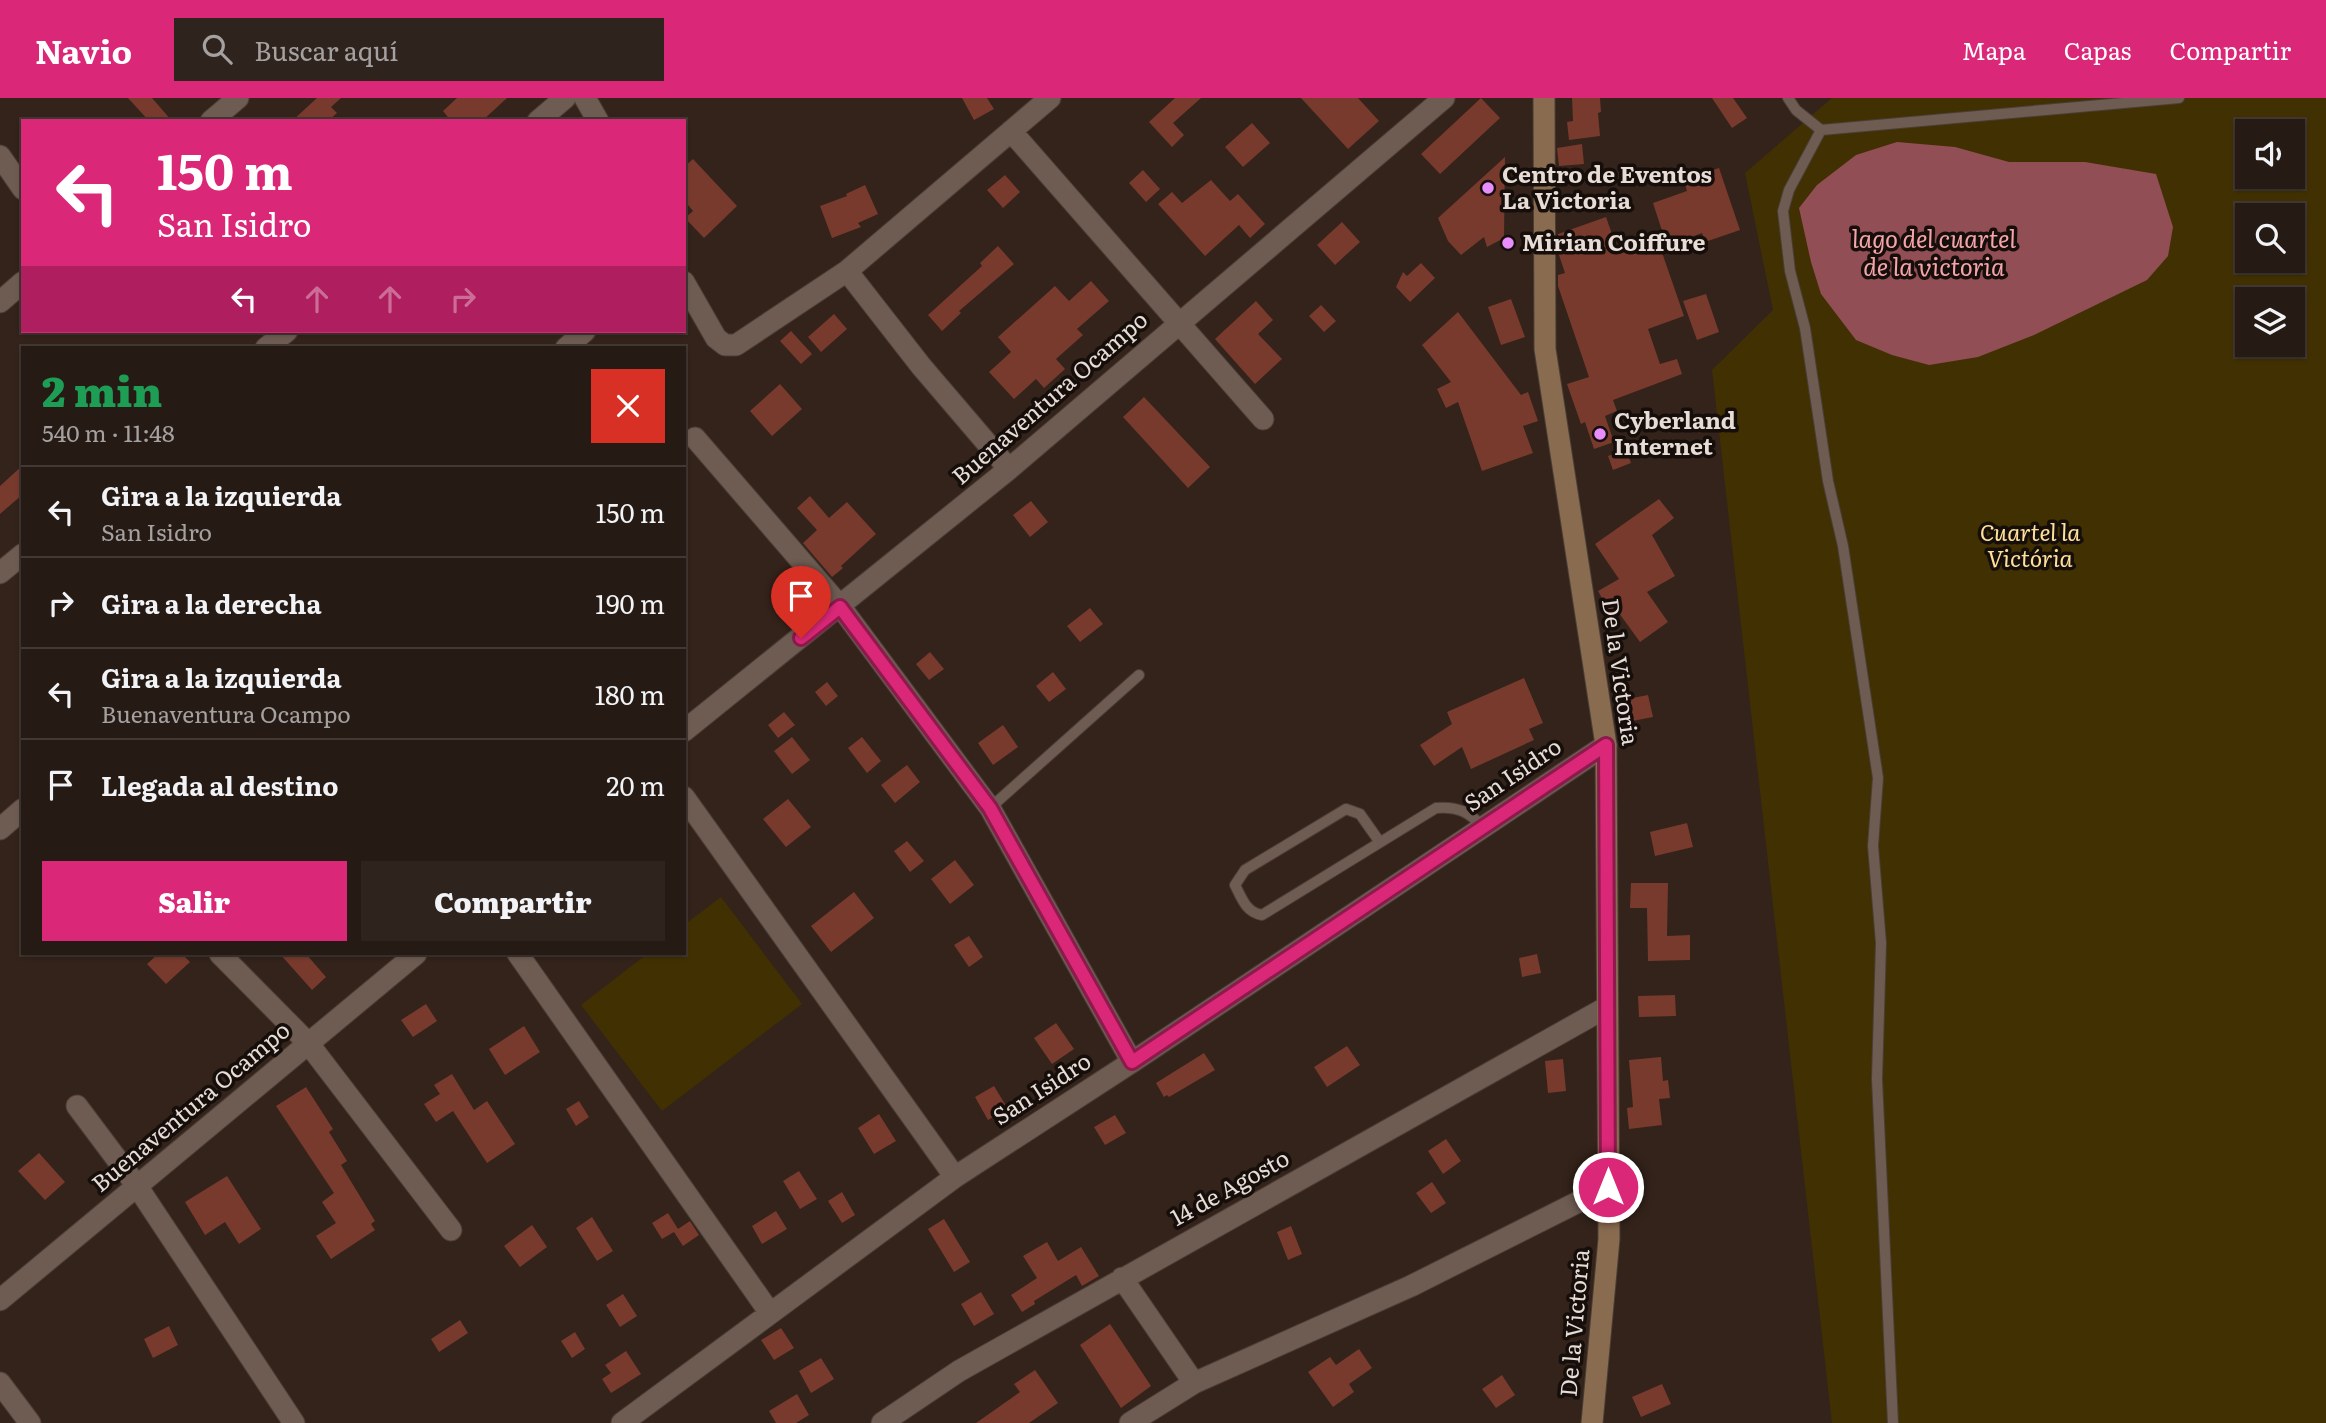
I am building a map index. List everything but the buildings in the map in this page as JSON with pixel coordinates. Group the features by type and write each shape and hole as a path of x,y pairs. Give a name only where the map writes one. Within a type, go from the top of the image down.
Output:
{"main road":[{"name":"De la Victoria","path":"1544,98 1545,349 1606,745 1609,1239 1592,1423"}],"street":[{"path":"213,119 238,98"},
{"path":"540,119 565,98"},
{"path":"585,98 597,119"},
{"path":"686,286 716,338 725,345 736,345 847,271 1050,98"},
{"name":"Buenaventura Ocampo","path":"686,729 1009,469 1444,98"},
{"path":"1012,131 1263,419"},
{"path":"0,156 21,186"},
{"path":"847,271 921,366 1009,469"},
{"path":"0,302 21,284"},
{"path":"268,346 285,333"},
{"path":"567,346 583,333"},
{"path":"695,438 840,607 990,808 1132,1062"},
{"name":"San Isidro","path":"622,1423 955,1177 1606,745"},
{"path":"686,800 955,1177"},
{"path":"0,829 21,811"},
{"path":"221,955 309,1043 451,1230"},
{"name":"Buenaventura Ocampo","path":"0,1300 415,955"},
{"path":"519,955 770,1313"},
{"name":"14 de Agosto","path":"882,1423 960,1371 1122,1278 1607,1007"},
{"path":"76,1106 137,1186 294,1423"},
{"path":"1130,1423 1194,1383 1411,1286 1608,1187"},
{"path":"1122,1278 1194,1383"},
{"path":"0,1383 30,1423"}],"lane":[{"path":"1788,98 1796,110 1821,130 2179,98"},
{"path":"1821,130 1789,190 1783,211 1790,271 1805,328 1828,481 1843,546 1878,778 1873,846 1881,943 1877,1080 1893,1423"},
{"path":"990,808 1139,675"},
{"path":"1379,841 1360,814 1346,809 1245,870 1235,885 1247,907 1253,913 1262,915 1436,808 1447,807 1470,813 1483,827"}],"green space":[{"name":"Cuartel la Victória","path":"1832,98 2326,98 2326,1423 1832,1423 1712,370 1773,310 1745,173"},
{"path":"721,897 802,1004 662,1111 581,1005 646,955 686,955 686,923"}],"water":[{"name":"lago del cuartel de la victoria","path":"1897,142 1955,147 2009,162 2085,162 2156,174 2173,227 2168,256 2147,280 2034,335 1978,357 1929,365 1892,355 1856,340 1821,294 1799,208 1817,185 1856,155"}],"place":[{"name":"Centro de Eventos La Victoria","path":"1488,188"},
{"name":"Mirian Coiffure","path":"1508,243"},
{"name":"Cyberland Internet","path":"1600,434"}],"route":[{"path":"801,638 840,607 990,808 1132,1062 1606,745 1608,1187"}]}
